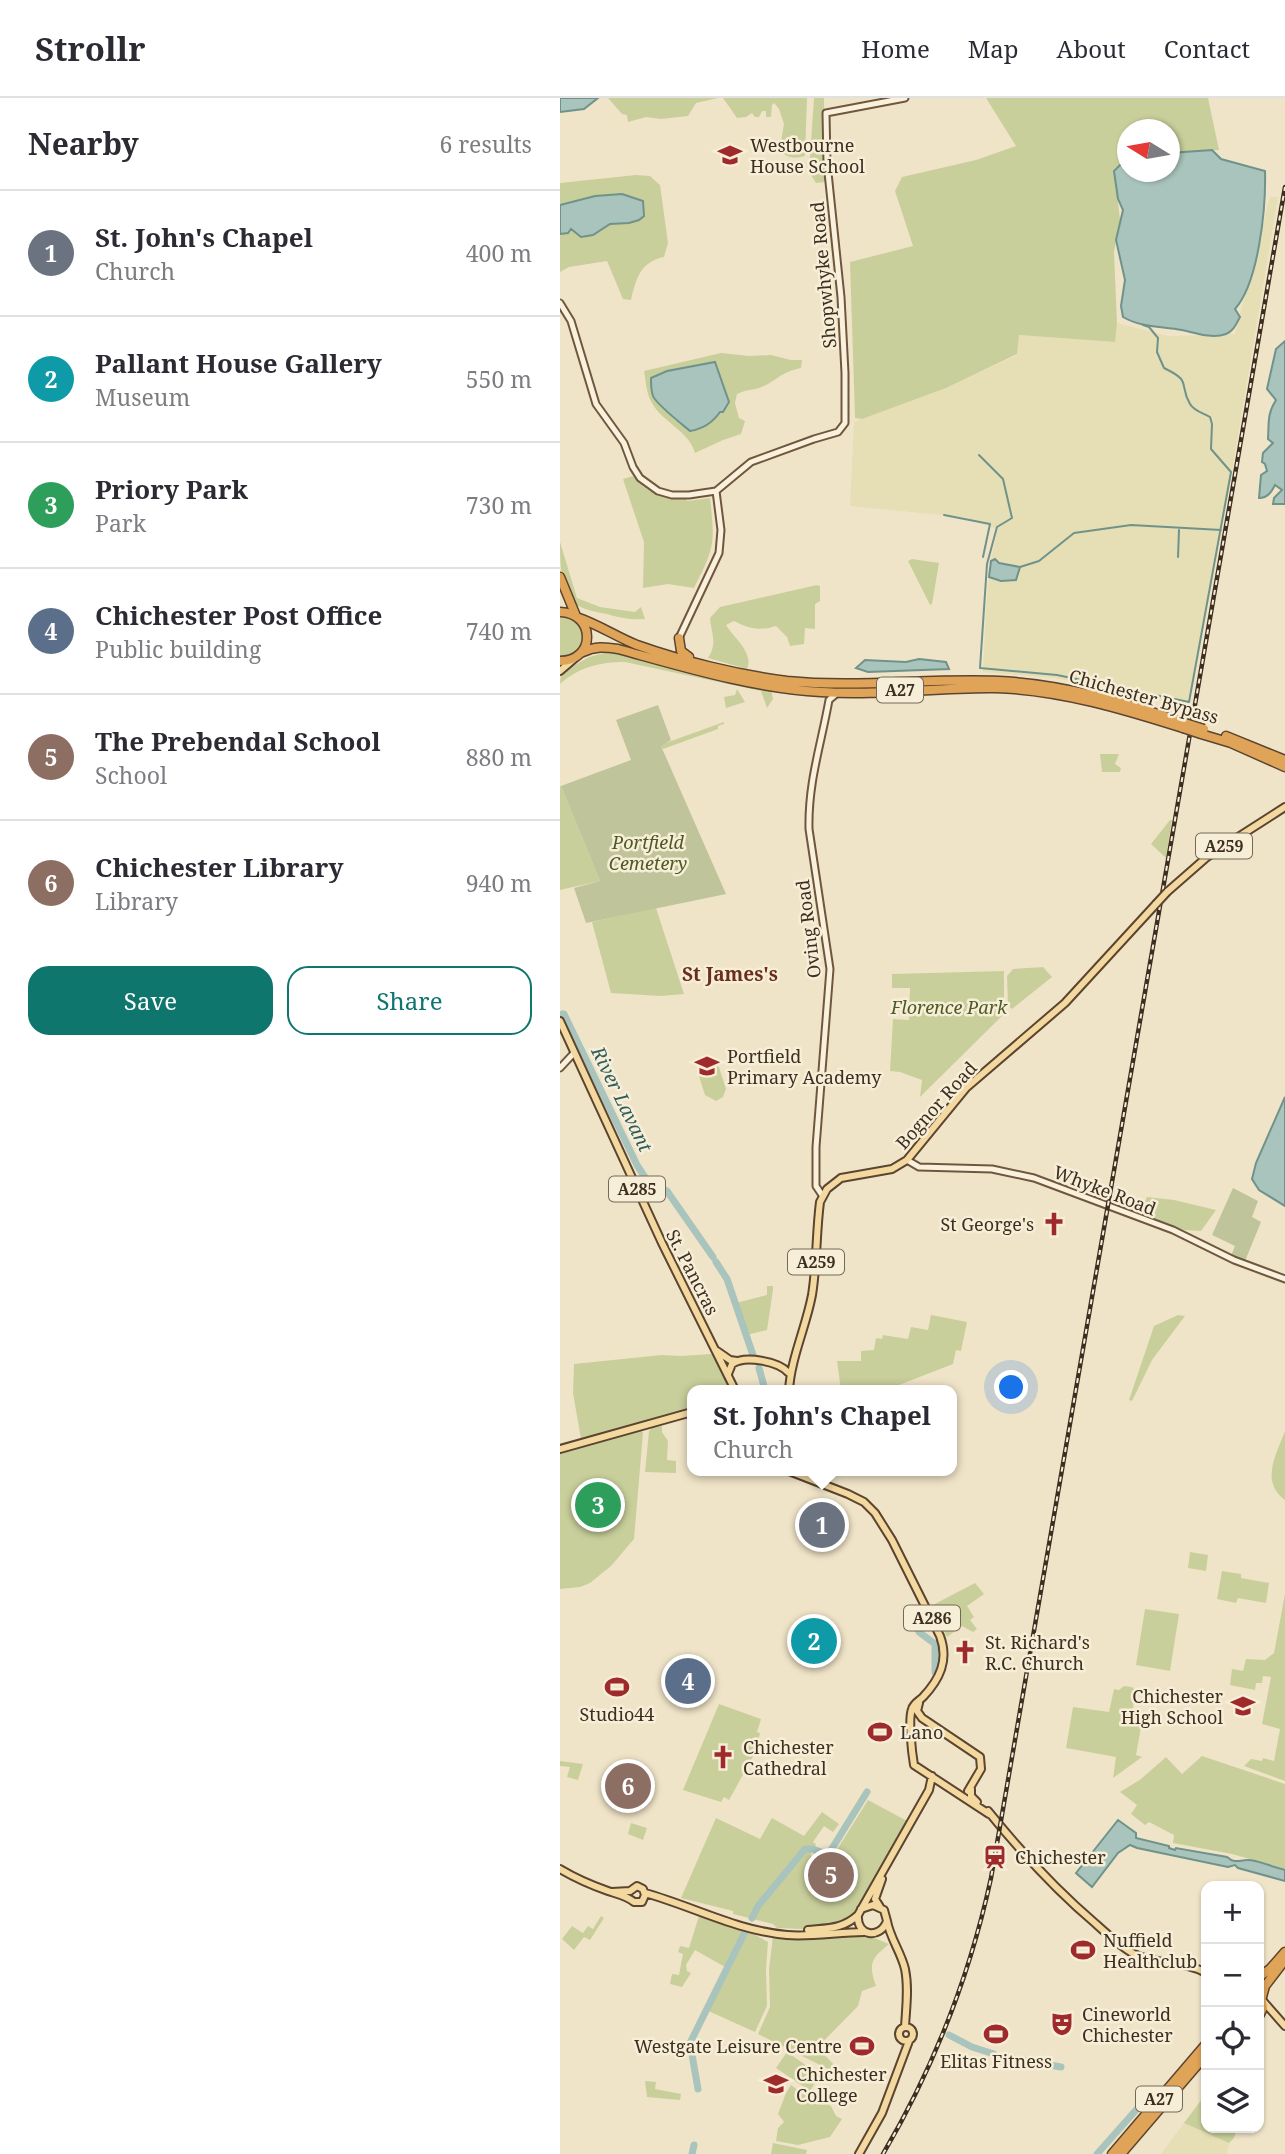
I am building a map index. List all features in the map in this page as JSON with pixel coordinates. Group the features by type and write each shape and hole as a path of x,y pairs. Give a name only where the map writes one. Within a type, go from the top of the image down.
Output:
{"highway":[{"path":"560,577 576,616"},
{"path":"560,593 563,602 586,628 587,636 583,652 573,659 560,662"},
{"name":"Chichester Bypass","path":"560,612 576,616 624,640 655,650 784,680 821,684 971,681 1041,685 1106,698 1184,725 1242,741 1285,760"},
{"path":"655,650 669,649 679,638"},
{"path":"679,638 681,651 698,662"},
{"name":"Chichester Bypass","path":"583,652 590,648 618,649 763,685 821,692 971,688 1023,690 1184,725"},
{"name":"Chichester Bypass","path":"1203,731 1285,767"},
{"path":"1264,1973 1285,1952"},
{"path":"1264,1988 1285,1960"},
{"name":"A27","path":"1112,2154 1201,2055"},
{"name":"A27","path":"1121,2154 1201,2055"}],"main road":[{"name":"Shopwhyke Road","path":"716,491 751,462 838,432 845,423 841,297 827,163 827,113 905,98"},
{"path":"560,303 571,321 596,404 625,443 639,478 652,488 672,495 716,491 721,530 719,553 679,638"},
{"path":"560,671 573,659"},
{"path":"821,692 829,701 837,693"},
{"name":"Oving Road","path":"822,1195 816,1185 816,1147 830,969 808,806 813,770 829,701"},
{"name":"Bognor Road","path":"822,1195 831,1184 841,1178 892,1169 907,1160 966,1088 1065,1003 1167,892 1207,857 1285,807"},
{"name":"A285","path":"560,1020 573,1053"},
{"path":"560,1068 573,1053"},
{"name":"St. Pancras","path":"573,1053 732,1385"},
{"name":"Whyke Road","path":"907,1160 919,1167 992,1169 1034,1178 1173,1230 1234,1261 1285,1279"},
{"name":"A259","path":"789,1373 812,1292 822,1195"},
{"path":"715,1350 727,1359 775,1363 790,1359 796,1354"},
{"path":"729,1376 730,1366 737,1361"},
{"path":"775,1363 789,1373 789,1385"},
{"path":"560,1450 687,1413"},
{"name":"A286","path":"805,1476 864,1502 881,1520 890,1536 943,1642 944,1663 941,1672 933,1686 911,1710 909,1718 914,1765 992,1816"},
{"path":"920,1700 917,1711 922,1718 981,1760 981,1769 971,1789 972,1798 992,1816 1028,1860 1080,1912 1132,1953 1159,1963 1196,1967 1201,1970"},
{"path":"912,1735 918,1725 929,1724"},
{"path":"560,1869 612,1892 630,1894 639,1886 645,1896 766,1927 789,1931 838,1928 849,1924 860,1912 929,1790 932,1776"},
{"path":"906,2041 899,2032 905,2027 905,1969 894,1946 886,1914 875,1899 879,1884 931,1793 946,1784"},
{"path":"956,1791 971,1789"},
{"path":"630,1894 636,1903 645,1896"},
{"path":"675,1903 772,1933 789,1935 864,1932 894,1946"},
{"path":"860,1912 873,1905 881,1907"},
{"path":"860,1912 859,1926 864,1932"},
{"path":"873,1934 882,1930 887,1921"},
{"path":"1264,2001 1275,2018 1285,2026"},
{"path":"1264,2017 1275,2018"},
{"path":"859,2154 891,2091 906,2041 913,2035 912,2031 905,2027"}],"shaded area":[{"path":"1270,197 1278,197 1229,489 1188,706 1055,678 983,672 991,559 998,529 962,517 850,506 854,422 946,388 1017,355 1018,335 1114,342 1117,323 1168,336 1235,334"},
{"path":"1184,2123 1201,2131 1201,2133 1229,2143 1227,2154 1161,2154"}],"green space":[{"path":"608,98 718,98 696,103 688,116 661,119 646,117 628,122 627,115 622,114"},
{"path":"723,98 807,98 805,156 790,157 782,151 780,147 784,124 774,103 771,117 766,117 766,111 762,111 759,117 752,113 737,118"},
{"path":"814,98 824,98 825,182 816,183 809,172"},
{"path":"986,98 1208,98 1219,150 1180,152 1180,119 1117,119 1117,168 1114,171 1120,219 1114,252 1117,323 1115,342 1019,335 1017,354 946,388 862,419 855,418 850,262 913,246 895,191 902,177 976,160 1016,146"},
{"path":"650,176 660,185 668,243 664,257 649,263 640,272 631,300 623,299 607,261 569,267 560,272 560,183"},
{"path":"721,353 771,355 802,360 801,368 759,388 737,394 735,403 739,418 745,421 741,434 695,453 687,439 656,410 647,392 644,371"},
{"path":"633,476 645,487 664,497 686,498 687,501 710,498 712,544 694,588 668,584 643,588 644,542 623,479"},
{"path":"560,542 577,598 600,607 635,612 641,607 645,619 621,618 575,604 566,592 564,584"},
{"path":"912,559 939,563 930,605 908,561"},
{"path":"820,586 820,601 815,604 815,629 805,628 804,644 790,646 787,637 776,626 755,628 734,621 726,625 746,652 747,669 708,658 713,643 710,618 720,607"},
{"path":"569,617 582,628 584,642 576,653 560,657 560,618"},
{"path":"604,653 621,653 771,689 773,699 767,708 761,691 625,662 590,667 575,673 560,684 561,673 589,657"},
{"path":"737,689 745,702 726,708 724,697 735,695"},
{"name":"Portfield Cemetery","path":"658,705 671,740 661,746 726,894 586,923 574,888 600,881 561,786 631,760 616,720"},
{"path":"724,722 718,729 663,749 660,745"},
{"path":"1100,754 1119,754 1115,764 1121,768 1120,772 1102,772"},
{"path":"560,786 600,881 560,890"},
{"path":"1172,820 1166,858 1151,844"},
{"path":"656,908 684,994 661,996 611,993 592,922"},
{"path":"1043,967 1052,977 1012,1009 1008,1005 1007,976 1013,969"},
{"name":"Florence Park","path":"1004,971 1004,1014 920,1097 922,1080 890,1071 893,1019 909,1020 910,988 892,988 892,974"},
{"path":"708,1061 719,1067 726,1089 723,1097 716,1101 705,1095 698,1073 700,1066"},
{"path":"1233,1188 1258,1201 1252,1217 1261,1222 1245,1261 1231,1256 1235,1246 1212,1235"},
{"path":"1147,1197 1216,1210 1201,1231 1184,1230 1139,1215"},
{"path":"767,1286 773,1286 773,1290 767,1330 746,1335 736,1303 767,1295"},
{"path":"931,1315 967,1322 961,1351 956,1350 953,1364 899,1385 840,1385 837,1361 861,1361 861,1351 874,1350 876,1338 882,1339 883,1335 908,1339 911,1327 928,1330"},
{"path":"1178,1315 1185,1316 1152,1360 1132,1401 1129,1400 1154,1326"},
{"path":"711,1354 728,1385 687,1385 687,1410 581,1439 573,1393 574,1364 662,1355"},
{"path":"662,1426 662,1432 668,1441 667,1460 676,1461 676,1473 645,1472 649,1431 653,1427"},
{"path":"641,1430 643,1433 634,1539 611,1566 590,1583 560,1589 560,1453"},
{"path":"1285,1431 1285,1500 1273,1485 1272,1468"},
{"path":"1190,1552 1208,1555 1206,1571 1188,1568"},
{"path":"1222,1571 1269,1583 1266,1603 1238,1598 1236,1603 1217,1599"},
{"path":"975,1583 984,1594 967,1606 974,1617 970,1620 977,1629 973,1632 962,1626 947,1637 931,1606"},
{"path":"1285,1594 1285,1781 1244,1766 1251,1759 1274,1761 1280,1729 1262,1724 1271,1677 1263,1676 1262,1683 1256,1683 1255,1690 1230,1685 1232,1669 1243,1671 1246,1659 1265,1660 1274,1653"},
{"path":"1145,1609 1179,1614 1170,1671 1136,1665"},
{"path":"1124,1686 1132,1687 1136,1691 1132,1712 1143,1716 1136,1755 1142,1757 1113,1778 1116,1757 1066,1748 1073,1707 1109,1712 1114,1689 1119,1690"},
{"path":"719,1704 761,1719 756,1751 729,1800 724,1797 721,1802 683,1790"},
{"path":"1202,1756 1285,1784 1285,1869 1232,1854 1173,1843 1174,1835 1149,1822 1145,1825 1131,1814 1137,1805 1120,1792 1141,1779 1166,1757 1182,1774"},
{"path":"560,1761 583,1764 578,1780 567,1777 570,1767 560,1766"},
{"path":"868,1800 909,1822 856,1911 839,1925 802,1929 777,1928 773,1924 733,1914 733,1911 681,1898 716,1818 760,1839 772,1818 804,1836 822,1812 839,1824 833,1832 824,1826 813,1842 816,1844 810,1855 827,1863"},
{"path":"631,1823 647,1828 643,1840 628,1834"},
{"path":"601,1916 604,1918 590,1940 584,1937 574,1950 562,1939 572,1926 583,1933 588,1926 593,1929"},
{"path":"699,1916 743,1928 768,1942 767,2006 755,2032 704,2009 725,1967 695,1950 686,1965 687,1971 691,1973 682,1987 670,1984 672,1974 679,1975 683,1954 678,1952 680,1946 689,1948"},
{"path":"860,1935 889,1944 873,1962 872,1972 876,1986 862,1991 858,2006 811,2054 818,2048 837,2068 834,2072 758,2034 770,2007 769,1969 773,1936"},
{"path":"787,2052 820,2075 810,2091 776,2068"},
{"path":"645,2081 656,2082 655,2089 681,2094 680,2100 647,2097"},
{"path":"791,2085 812,2099 831,2106 836,2116 842,2119 830,2137 798,2145 776,2141 778,2128 784,2122 778,2114"},
{"path":"1201,2100 1201,2131 1184,2123"},
{"path":"1206,2133 1236,2133 1229,2143"},
{"path":"773,2143 807,2150 806,2154 771,2154"}],"water":[{"path":"560,98 598,98 584,109 560,112"},
{"path":"1212,150 1221,159 1265,171 1264,204 1255,263 1250,281 1235,309 1240,317 1229,333 1221,335 1210,336 1145,325 1123,317 1121,306 1125,280 1116,240 1123,210 1118,199 1114,171 1117,168 1117,182 1180,182 1180,152"},
{"path":"622,194 643,201 644,216 629,223 610,224 593,235 581,237 571,229 568,233 560,234 560,205 595,196"},
{"path":"1285,341 1285,504 1273,504 1274,498 1282,490 1275,485 1271,492 1259,498 1261,475 1267,471 1262,462 1263,453 1273,443 1268,439 1269,423 1276,400 1267,389 1276,349"},
{"path":"715,362 729,402 723,412 711,422 690,431 655,400 651,378 667,371"},
{"path":"995,559 999,563 1020,567 1016,580 1001,581 989,577 991,561"},
{"path":"919,659 946,662 949,669 868,672 856,668 865,660 906,662"},
{"path":"1285,1097 1285,1206 1259,1190 1252,1179 1256,1163"},
{"path":"1118,1820 1136,1833 1136,1838 1175,1850 1176,1848 1227,1857 1235,1861 1261,1862 1285,1870 1285,1881 1235,1865 1228,1867 1130,1845 1118,1853 1092,1887 1076,1873"}],"waterway":[{"path":"979,455 1003,479 1012,518 997,527 987,564 980,668 1057,675 1189,702 1231,472 1211,449 1210,417 1192,406 1182,380 1164,368 1157,352 1158,338 1149,327 1143,325"},
{"path":"944,515 990,524 983,557"},
{"path":"1020,567 1039,561 1074,533 1131,525 1221,530"},
{"path":"1178,557 1179,530"},
{"name":"River Lavant","path":"562,1014 637,1165 646,1179 667,1191 713,1257"},
{"name":"River Lavant","path":"716,1262 727,1279 754,1358"},
{"name":"River Lavant","path":"759,1368 764,1385"},
{"name":"River Lavant","path":"908,1611 919,1632 935,1644 935,1672"},
{"name":"River Lavant","path":"752,1918 758,1906 805,1849 828,1855 867,1792"},
{"name":"River Lavant","path":"698,2089 690,2043 745,1932"},
{"name":"River Lavant","path":"949,2035 972,2047 994,2054"},
{"name":"River Lavant","path":"1004,2057 1061,2067"},
{"name":"River Lavant","path":"1097,2154 1152,2092"},
{"name":"River Lavant","path":"692,2154 694,2145"}],"railway":[{"path":"883,2154 918,2089 948,2021 972,1950 991,1878 1285,187"}],"place":[{"name":"Westbourne House School","path":"730,155"},
{"name":"Portfield Primary Academy","path":"707,1066"},
{"name":"St George's","path":"1054,1224"},
{"name":"Priory Park","path":"598,1505"},
{"name":"St. John's Chapel","path":"822,1525"},
{"name":"Pallant House Gallery","path":"814,1641"},
{"name":"St. Richard's R.C. Church","path":"965,1652"},
{"name":"Chichester Post Office","path":"688,1681"},
{"name":"Studio44","path":"617,1687"},
{"name":"Chichester High School","path":"1243,1706"},
{"name":"Lano","path":"880,1732"},
{"name":"Chichester Cathedral","path":"723,1757"},
{"name":"Chichester Library","path":"628,1786"},
{"name":"Chichester","path":"995,1857"},
{"name":"The Prebendal School","path":"831,1875"},
{"name":"Nuffield Healthclub","path":"1083,1950"},
{"name":"Cineworld Chichester","path":"1062,2024"},
{"name":"Elitas Fitness","path":"996,2034"},
{"name":"Westgate Leisure Centre","path":"862,2046"},
{"name":"Chichester College","path":"776,2084"}],"district":[{"name":"St James's","path":"730,974"}]}
